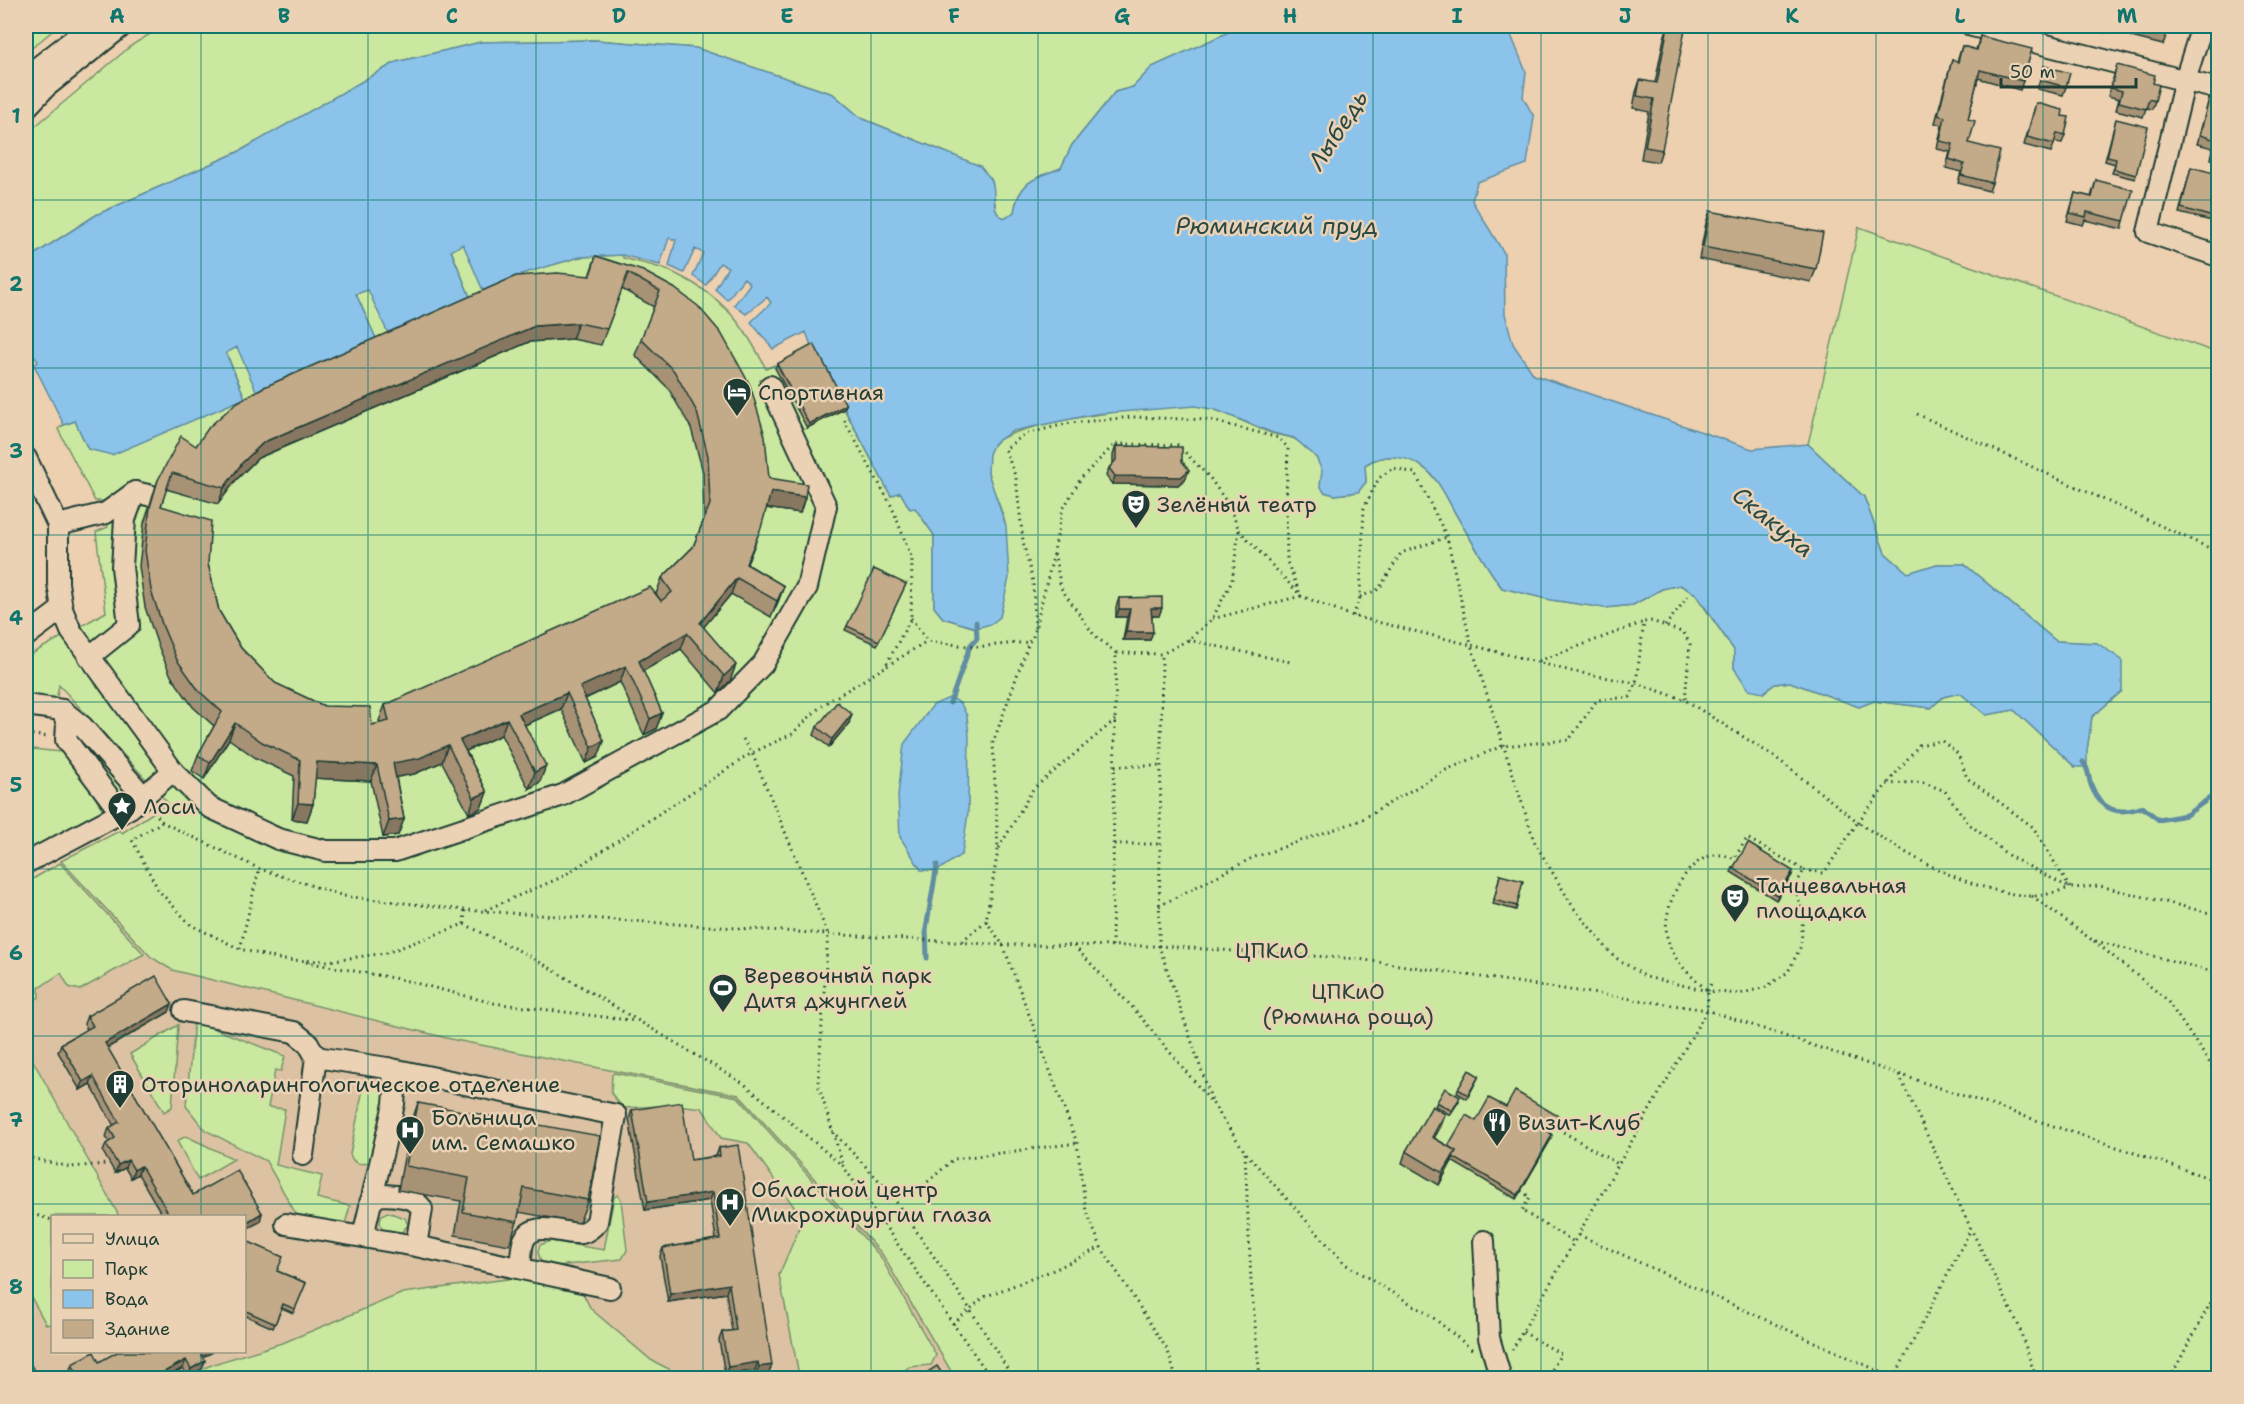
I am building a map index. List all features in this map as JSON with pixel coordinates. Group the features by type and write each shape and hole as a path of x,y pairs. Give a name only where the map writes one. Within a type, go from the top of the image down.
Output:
{"main road":[{"path":"26,79 94,26"},
{"path":"26,105 44,86 119,26"}],"street":[{"path":"1972,26 2218,89"},
{"path":"2202,26 2185,80 2148,232 2218,256"},
{"path":"26,458 58,525 58,583 62,609 71,632 173,771 209,807 278,839 326,851 394,851 563,795 718,710 763,664 807,586 826,506 770,386"},
{"path":"58,525 106,513 144,494 125,519 122,567 129,625 89,657"},
{"path":"26,636 62,609"},
{"path":"26,705 69,719 144,797"},
{"path":"26,716 69,719"},
{"path":"69,719 66,740 121,813"},
{"path":"26,864 121,813 144,797 173,771"},
{"path":"184,1011 294,1032 308,1043 316,1057 303,1155"},
{"path":"316,1057 387,1068 616,1114 597,1222 591,1229 582,1233 539,1228 532,1232 525,1240 520,1268"},
{"path":"363,1236 394,1104 396,1088 394,1074 387,1068"},
{"path":"370,1203 379,1195 387,1195 415,1200 420,1204 422,1209 416,1245"},
{"path":"286,1224 416,1245 610,1288"},
{"path":"1484,1241 1489,1338 1498,1375"}],"path":[{"path":"1917,414 2218,552"},
{"path":"1035,628 1033,582 1023,541 1016,478 1005,449 1025,434 1070,423 1133,417 1210,420 1279,438 1288,448 1287,562 1300,596"},
{"path":"843,418 892,507 912,559 911,618 885,667"},
{"path":"962,942 986,921 998,850 993,743 1029,642 1033,637 1062,511 1081,478 1115,444 1178,445 1210,478 1228,504 1239,530 1300,596 1353,616 1571,671 1636,683 1685,700 1775,758 1893,846 1979,887 2032,896 2070,888 2100,886 2218,915"},
{"path":"1353,616 1360,597 1364,508 1378,478 1393,468 1415,473 1447,537 1471,645 1535,843 1573,907 1613,956 1646,977 1708,991 1739,994 1766,987 1788,972 1801,946 1803,916 1795,887 1804,870"},
{"path":"1054,551 1061,588 1094,635 1116,653 1162,654 1188,640 1212,618 1232,581 1239,530"},
{"path":"1360,597 1379,588 1401,553 1447,537"},
{"path":"1665,626 1690,594"},
{"path":"1212,618 1300,596"},
{"path":"911,618 927,641"},
{"path":"1537,662 1644,622 1653,621 1684,633 1690,644 1685,700"},
{"path":"1159,906 1252,858 1361,820 1446,770 1502,746 1569,740 1597,700 1629,697 1636,683 1644,622"},
{"path":"1188,640 1290,662"},
{"path":"482,911 562,877 752,753 792,734 821,706 927,641 975,647 1029,642"},
{"path":"1113,946 1116,653"},
{"path":"1162,654 1159,946 1213,1104"},
{"path":"998,850 1033,789 1115,720"},
{"path":"743,739 752,753 828,934 818,1084 843,1166"},
{"path":"1708,991 1681,968 1667,936 1668,909 1676,886 1694,865 1710,857 1727,855 1734,859 1747,838 1804,870 1824,873 1858,822 1919,745 1942,741 1958,754 1967,778 2033,827 2070,888"},
{"path":"1115,766 1161,766"},
{"path":"1887,784 1922,782 1945,791 1968,823 2009,856 2070,888"},
{"path":"991,1378 843,1166 743,1083 528,955 464,924 386,953 328,961 283,960 240,949 191,925 159,891 132,840 162,822 260,869 344,896 465,910 1003,945 1159,946 1358,959 1707,1010 2218,1181"},
{"path":"1114,844 1160,844"},
{"path":"240,949 260,869"},
{"path":"2032,896 2166,999 2214,1069 2218,1079"},
{"path":"464,924 465,910"},
{"path":"986,921 1003,945 1077,1143 1086,1211 1101,1247 1168,1351 1176,1378"},
{"path":"2092,940 2218,973"},
{"path":"1073,945 1134,1009 1213,1104 1245,1152 1345,1264 1431,1316 1474,1351"},
{"path":"296,960 404,980 493,1003 639,1021"},
{"path":"1498,1375 1707,1010 1708,991 1712,981"},
{"path":"1898,1074 2018,1324 2036,1378"},
{"path":"1553,1126 1618,1164"},
{"path":"832,1131 888,1190 970,1309 1013,1378"},
{"path":"888,1190 917,1191 954,1159 1077,1143"},
{"path":"1245,1152 1251,1281 1260,1378"},
{"path":"26,1157 70,1167 106,1164"},
{"path":"1521,1191 1530,1197 1522,1211 1574,1242"},
{"path":"26,1212 51,1220"},
{"path":"1578,1235 1894,1378 1971,1229"},
{"path":"953,1324 984,1298 1056,1269 1101,1247"},
{"path":"2170,1378 2218,1289"},
{"path":"2210,1304 2214,1327 2214,1378"},
{"path":"1523,1332 1561,1354 1547,1378"}],"shaded area":[{"name":"Больница им. Семашко","path":"61,861 151,957 172,970 455,1040 739,1095 882,1254 955,1378 26,1378 26,881"}],"green space":[{"path":"26,26 58,26 26,53"},
{"path":"163,26 1242,26 1152,67 1133,87 1115,92 1072,145 1061,168 1029,182 1016,202 1014,212 1006,218 1000,217 995,212 995,203 980,166 861,118 833,94 696,48 595,40 481,42 396,62 240,151 96,215 26,260 26,134 132,45"},
{"name":"ЦПКиО","path":"1859,227 2218,353 2218,1378 955,1378 882,1254 739,1095 455,1040 172,970 151,957 61,861 121,830 122,833 168,803 59,685 55,707 26,701 26,657 106,612 96,532 108,527 103,501 95,501 58,429 75,421 88,449 245,398 226,352 237,347 379,345 356,294 368,289 473,304 451,250 464,244 519,288 521,274 580,257 622,255 623,258 670,271 719,302 740,325 766,369 774,365 807,428 844,409 891,496 900,491 909,508 915,508 934,535 934,607 943,618 976,628 998,556 1005,523 988,473 987,464 993,445 1005,437 1027,429 1057,422 1123,411 1197,406 1226,414 1264,431 1296,440 1318,461 1322,470 1324,492 1335,495 1358,492 1366,482 1365,465 1372,461 1393,457 1407,459 1421,466 1438,482 1479,554 1502,588 1551,600 1605,608 1633,605 1662,589 1680,585 1695,594 1734,650 1734,668 1763,693 1775,684 1790,682 1859,707 1874,701 1931,708 1943,697 1960,693 1986,715 2014,710 2075,767 2087,750 2092,717 2122,691 2097,643 2056,641 1964,564 1937,564 1908,573 1885,553 1864,497 1808,444"},
{"path":"32,749 61,752 78,769 103,810 26,854 26,776"},
{"path":"99,750 129,788 118,797 87,759"},
{"path":"60,863 144,954 80,990 69,987 61,973 39,988 39,997 26,1006 26,883"},
{"path":"194,1021 285,1056 281,1071 275,1070 268,1107 285,1109 276,1165 322,1176 317,1198 350,1206 345,1224 296,1214 266,1161 205,1130 186,1106"},
{"path":"178,1025 172,1107 164,1112 130,1054"},
{"path":"26,1048 118,1215 51,1215 51,1325 46,1324 26,1288"},
{"path":"614,1073 738,1097 880,1256 936,1355 931,1365 909,1367 894,1378 805,1378 799,1375 779,1275 803,1219 748,1143 721,1138 702,1108 677,1105 623,1108 611,1093"},
{"path":"371,1081 382,1081 389,1088 376,1159 361,1164 354,1161 350,1154 363,1089"},
{"path":"186,1136 234,1159 198,1180 177,1141"},
{"path":"618,1195 621,1200 627,1250 622,1259 556,1266 541,1262 538,1252 540,1245 550,1241 604,1250 614,1197"},
{"path":"387,1212 405,1218 408,1225 399,1235 382,1230 381,1216"},
{"path":"529,1276 577,1282 591,1309 651,1360 677,1373 678,1378 178,1378 285,1342 403,1293"}],"water":[{"name":"Рюминский пруд","path":"1242,26 1496,26 1509,30 1526,72 1523,97 1534,117 1527,164 1477,182 1472,201 1504,253 1505,314 1513,344 1534,375 1752,449 1808,444 1864,497 1885,553 1908,573 1937,564 1964,564 2056,641 2097,643 2122,660 2122,691 2092,717 2087,767 2075,767 2014,710 1986,715 1960,693 1943,697 1931,708 1874,701 1859,707 1790,682 1775,684 1763,693 1749,690 1734,668 1734,650 1696,594 1680,585 1662,589 1633,605 1605,608 1551,600 1502,588 1479,554 1438,482 1421,466 1407,459 1393,457 1372,461 1365,465 1366,482 1358,492 1335,495 1324,492 1320,485 1322,471 1316,457 1294,438 1273,433 1216,410 1195,406 1095,414 1013,431 994,443 989,454 988,473 1006,526 1009,578 1000,617 991,624 976,628 943,618 934,607 934,535 915,508 910,509 900,492 891,496 812,348 806,332 773,349 751,322 771,303 767,297 746,314 734,305 750,284 744,278 727,300 715,289 728,267 720,263 706,285 693,276 703,253 695,249 684,273 669,266 676,240 669,238 660,265 622,255 580,257 521,274 519,288 487,300 463,244 451,251 473,304 391,340 368,290 356,294 379,345 258,395 237,347 226,353 245,398 112,455 88,449 75,421 64,425 34,365 38,362 26,340 26,260 96,215 240,151 396,62 481,42 595,40 696,48 833,94 861,118 980,166 992,181 997,213 1006,218 1014,212 1020,194 1029,182 1061,168 1072,145 1115,92 1133,87 1152,67"},
{"path":"951,697 961,704 967,716 969,736 968,813 962,854 937,871 921,870 900,837 898,795 904,744 933,705"}],"building":[{"path":"1668,26 1685,29 1662,150 1645,147 1654,99 1637,96 1640,80 1657,83"},
{"path":"2138,26 2170,26 2168,33"},
{"path":"1980,36 2032,49 2023,81 1980,70 1968,119 1975,121 1969,143 2000,151 1992,183 1961,175 1964,164 1949,159 1953,144 1940,141 1945,117 1938,115 1952,60 1958,62 1962,46 1977,50"},
{"path":"2117,65 2155,75 2153,83 2159,85 2155,101 2149,99 2146,109 2119,102 2122,91 2111,88"},
{"path":"2044,66 2070,73 2066,87 2040,80"},
{"path":"2209,99 2218,101 2218,152 2214,150 2216,140 2200,135"},
{"path":"2036,103 2063,110 2062,116 2069,117 2065,135 2057,133 2054,144 2027,137"},
{"path":"2116,119 2148,127 2136,175 2114,169 2116,159 2107,157"},
{"path":"2191,167 2218,174 2218,196 2213,217 2181,208"},
{"path":"2096,180 2133,190 2124,221 2087,212 2086,217 2070,213 2075,193 2092,197"},
{"path":"1710,211 1823,233 1816,269 1703,247"},
{"path":"596,256 643,271 674,288 698,306 721,333 750,385 765,436 769,478 807,484 805,497 771,492 761,528 746,564 784,586 777,601 737,578 700,623 736,665 724,676 687,633 639,661 662,713 650,719 626,666 580,687 604,741 592,747 567,693 519,714 546,766 535,772 507,719 460,740 487,792 474,798 448,745 420,758 393,763 404,819 389,821 377,765 317,762 313,804 298,803 300,760 262,742 235,723 210,763 198,755 222,712 199,691 177,660 151,590 145,550 150,507 158,480 181,436 196,446 209,427 236,403 262,388 516,276 557,273 590,276","holes":["628,273 660,291 641,339 674,371 697,412 708,456 710,504 693,547 662,578 672,592 661,601 650,587 385,705 389,721 372,725 370,707 324,706 275,683 241,648 219,611 208,564 211,521 161,506 172,473 224,488 242,463 264,442 535,326 578,323 607,329"]},
{"path":"814,344 846,405 809,424 777,364"},
{"path":"1116,446 1182,447 1182,461 1189,470 1181,477 1115,476 1109,468 1116,460"},
{"path":"874,569 906,584 879,641 847,626"},
{"path":"1162,597 1162,608 1151,608 1153,632 1126,632 1130,609 1119,609 1119,598"},
{"path":"837,702 852,714 832,739 817,727"},
{"path":"1748,843 1793,871 1778,896 1733,868"},
{"path":"1500,875 1523,881 1517,906 1494,900"},
{"name":"Оториноларингологическое отделение","path":"156,976 172,1004 105,1043 193,1195 237,1170 262,1213 246,1223 246,1215 164,1215 168,1213 141,1166 134,1170 128,1160 118,1165 106,1144 115,1138 109,1128 119,1122 93,1076 83,1082 61,1044 93,1026 87,1016"},
{"path":"1469,1070 1479,1076 1468,1095 1458,1089"},
{"path":"1445,1088 1460,1097 1452,1111 1437,1102"},
{"name":"Визит-Клуб","path":"1515,1091 1558,1116 1549,1132 1552,1135 1518,1195 1453,1157 1456,1151 1448,1146 1466,1115 1476,1121 1489,1098 1506,1107"},
{"name":"Областной центр Микрохирургии глаза","path":"682,1102 691,1160 720,1156 719,1148 738,1145 772,1365 759,1367 758,1362 728,1367 722,1332 736,1330 729,1284 670,1294 663,1248 720,1239 713,1192 648,1202 632,1110"},
{"path":"418,1103 600,1136 588,1200 524,1188 517,1222 463,1212 469,1178 406,1166"},
{"path":"1432,1106 1445,1114 1432,1137 1456,1151 1443,1173 1406,1151"},
{"path":"249,1242 283,1257 277,1271 306,1283 295,1309 283,1304 275,1324 246,1311 246,1249"},
{"path":"92,1353 94,1353 99,1362 115,1353 201,1353 205,1361 191,1369 186,1360 153,1378 80,1378 72,1364"},
{"path":"26,1356 36,1374 27,1378 26,1378"},
{"path":"937,1366 945,1378 918,1378"}],"waterway":[{"path":"950,703 970,646 977,638 976,622"},
{"name":"Скакуха","path":"2083,762 2095,794 2105,806 2118,811 2142,807 2159,820 2186,815 2218,792"},
{"path":"927,958 926,929 937,865"}],"place":[{"name":"Спортивная","path":"737,418"},
{"name":"Зелёный театр","path":"1136,530"},
{"name":"Лоси","path":"122,832"},
{"name":"Танцевальная площадка","path":"1735,924"},
{"name":"Веревочный парк Дитя джунглей","path":"723,1014"},
{"name":"Оториноларингологическое отделение","path":"120,1110"},
{"name":"Визит-Клуб","path":"1497,1148"},
{"name":"Больница им. Семашко","path":"410,1156"},
{"name":"Областной центр Микрохирургии глаза","path":"730,1228"}],"water label":[{"name":"Лыбедь","path":"1338,130"}],"park label":[{"name":"ЦПКиО (Рюмина роща)","path":"1348,1004"}]}
